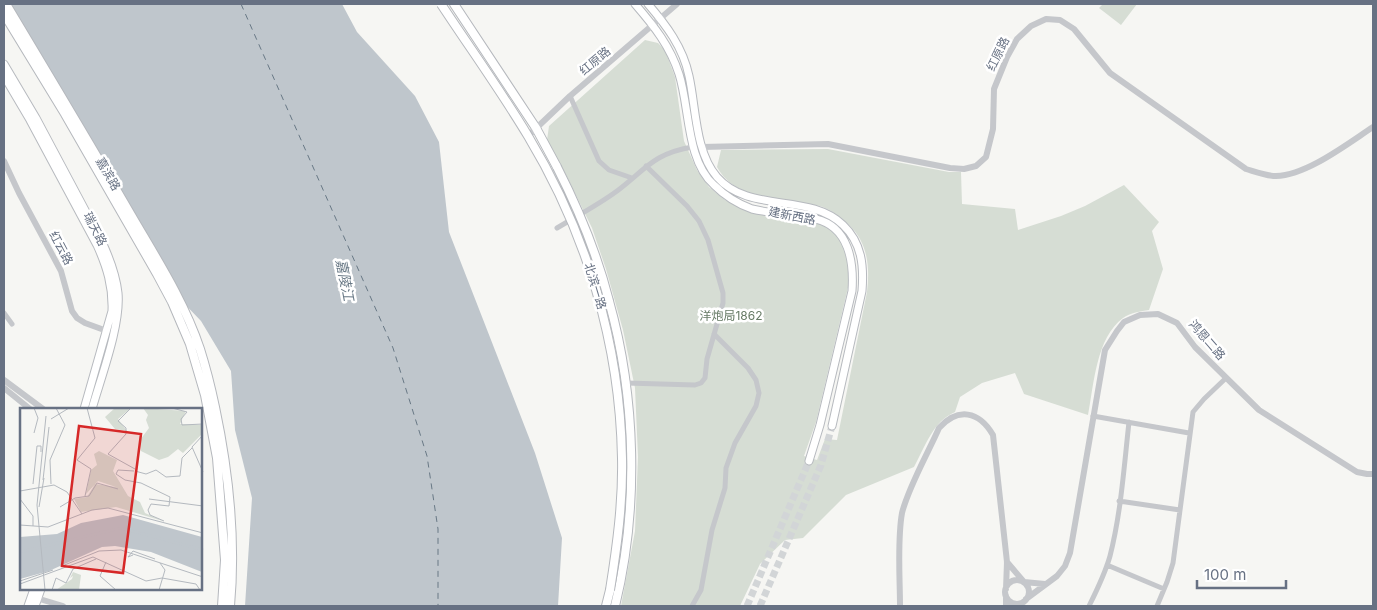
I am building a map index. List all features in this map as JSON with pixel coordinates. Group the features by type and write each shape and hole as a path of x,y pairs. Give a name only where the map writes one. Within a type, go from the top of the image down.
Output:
{"main road":[{"name":"嘉滨路","path":"6,4 72,112 164,272 186,313 200,349 220,434 228,486 232,523 233,577 230,606"},
{"name":"北滨一路","path":"440,4 528,136 555,186 578,234 592,274 609,335 617,384 622,459 619,531 606,606"},
{"name":"北滨一路","path":"454,4 536,128 564,182 586,230 601,271 618,331 626,383 631,467 628,532 615,606"},
{"name":"建新西路","path":"635,4 670,49 680,76 693,147 701,167 711,183 727,197 752,208 818,220 835,229 846,242 854,274 852,290 820,425 809,461"},
{"name":"建新西路","path":"648,4 678,43 689,74 702,147 717,177 732,190 753,198 821,210 838,221 852,234 861,253 864,271 862,291 832,426"},
{"name":"嘉滨路","path":"4,14 65,114 157,274 172,302 190,344 205,395 217,458 225,560 222,606"},
{"name":"瑞天路","path":"4,64 36,118 102,242 110,259 115,278 118,302 115,328 92,408"},
{"name":"瑞天路","path":"4,76 39,137 104,261 112,296 112,311 84,408"},
{"path":"28,606 35,601"}],"street":[{"name":"红原路","path":"528,136 570,96 653,26 676,4"},
{"name":"红原路","path":"702,147 828,144 950,168 964,169 976,166 986,157 993,129 994,89 1007,57 1017,39 1031,26 1046,19 1060,20 1074,29 1110,73 1246,169 1261,174 1276,176 1293,173 1311,166 1373,127"},
{"path":"570,96 599,161 609,170 632,178"},
{"path":"557,228 597,205 657,158 678,149 693,147"},
{"name":"红云路","path":"4,161 61,271 72,311 76,318 107,331"},
{"path":"626,383 695,385 702,383 705,378 723,293 708,240 699,221 687,206 646,166"},
{"path":"4,313 12,324"},
{"name":"鸿恩二路","path":"1023,603 1057,576 1066,566 1070,553 1105,350 1124,322 1140,315 1158,314 1177,323 1195,347 1259,410 1357,472 1373,474"},
{"path":"692,606 701,590 712,530 725,488 726,468 735,443 756,406 759,393 756,380 748,368 714,334"},
{"path":"1156,606 1173,563 1193,412 1226,378"},
{"path":"4,380 42,408"},
{"path":"4,388 29,408"},
{"path":"900,606 902,513 907,498 939,428 946,420 970,414 987,425 993,435 1007,562 1006,606"},
{"path":"1093,416 1189,433"},
{"path":"1089,606 1107,565 1119,501 1129,422"},
{"path":"1119,501 1180,510"},
{"path":"1006,596 1015,604 1023,603 1029,593 1024,582 1007,562"},
{"path":"1107,565 1164,589"},
{"path":"1006,589 1013,580 1046,584"},
{"path":"35,601 63,606"}],"green space":[{"path":"1103,4 1137,4 1121,25 1099,8"},
{"name":"洋炮局1862","path":"645,40 658,43 665,50 675,77 684,141 697,170 709,187 725,200 751,210 818,222 834,231 844,244 851,275 816,422 804,456 817,460 825,439 837,440 867,292 868,265 864,248 849,225 827,209 755,195 733,185 717,167 721,150 828,149 949,172 961,172 962,204 1015,209 1018,230 1085,206 1124,185 1159,222 1152,231 1163,269 1149,310 1123,318 1107,337 1098,362 1088,415 1024,394 1015,373 982,383 960,397 955,412 947,416 935,428 914,467 846,495 803,538 785,540 760,564 740,606 621,606 635,531 638,457 635,388 623,330 592,228 547,140 549,126"}],"water":[{"name":"嘉陵江","path":"7,4 342,4 357,32 415,96 439,142 449,232 535,453 562,538 558,606 245,606 252,498 235,430 231,371 201,321 156,274"}],"ferry route":[{"path":"241,4 393,348 427,456 438,529 438,606"}],"tunnel":[{"path":"760,606 821,465 832,426"},
{"path":"747,606 809,461"}]}
